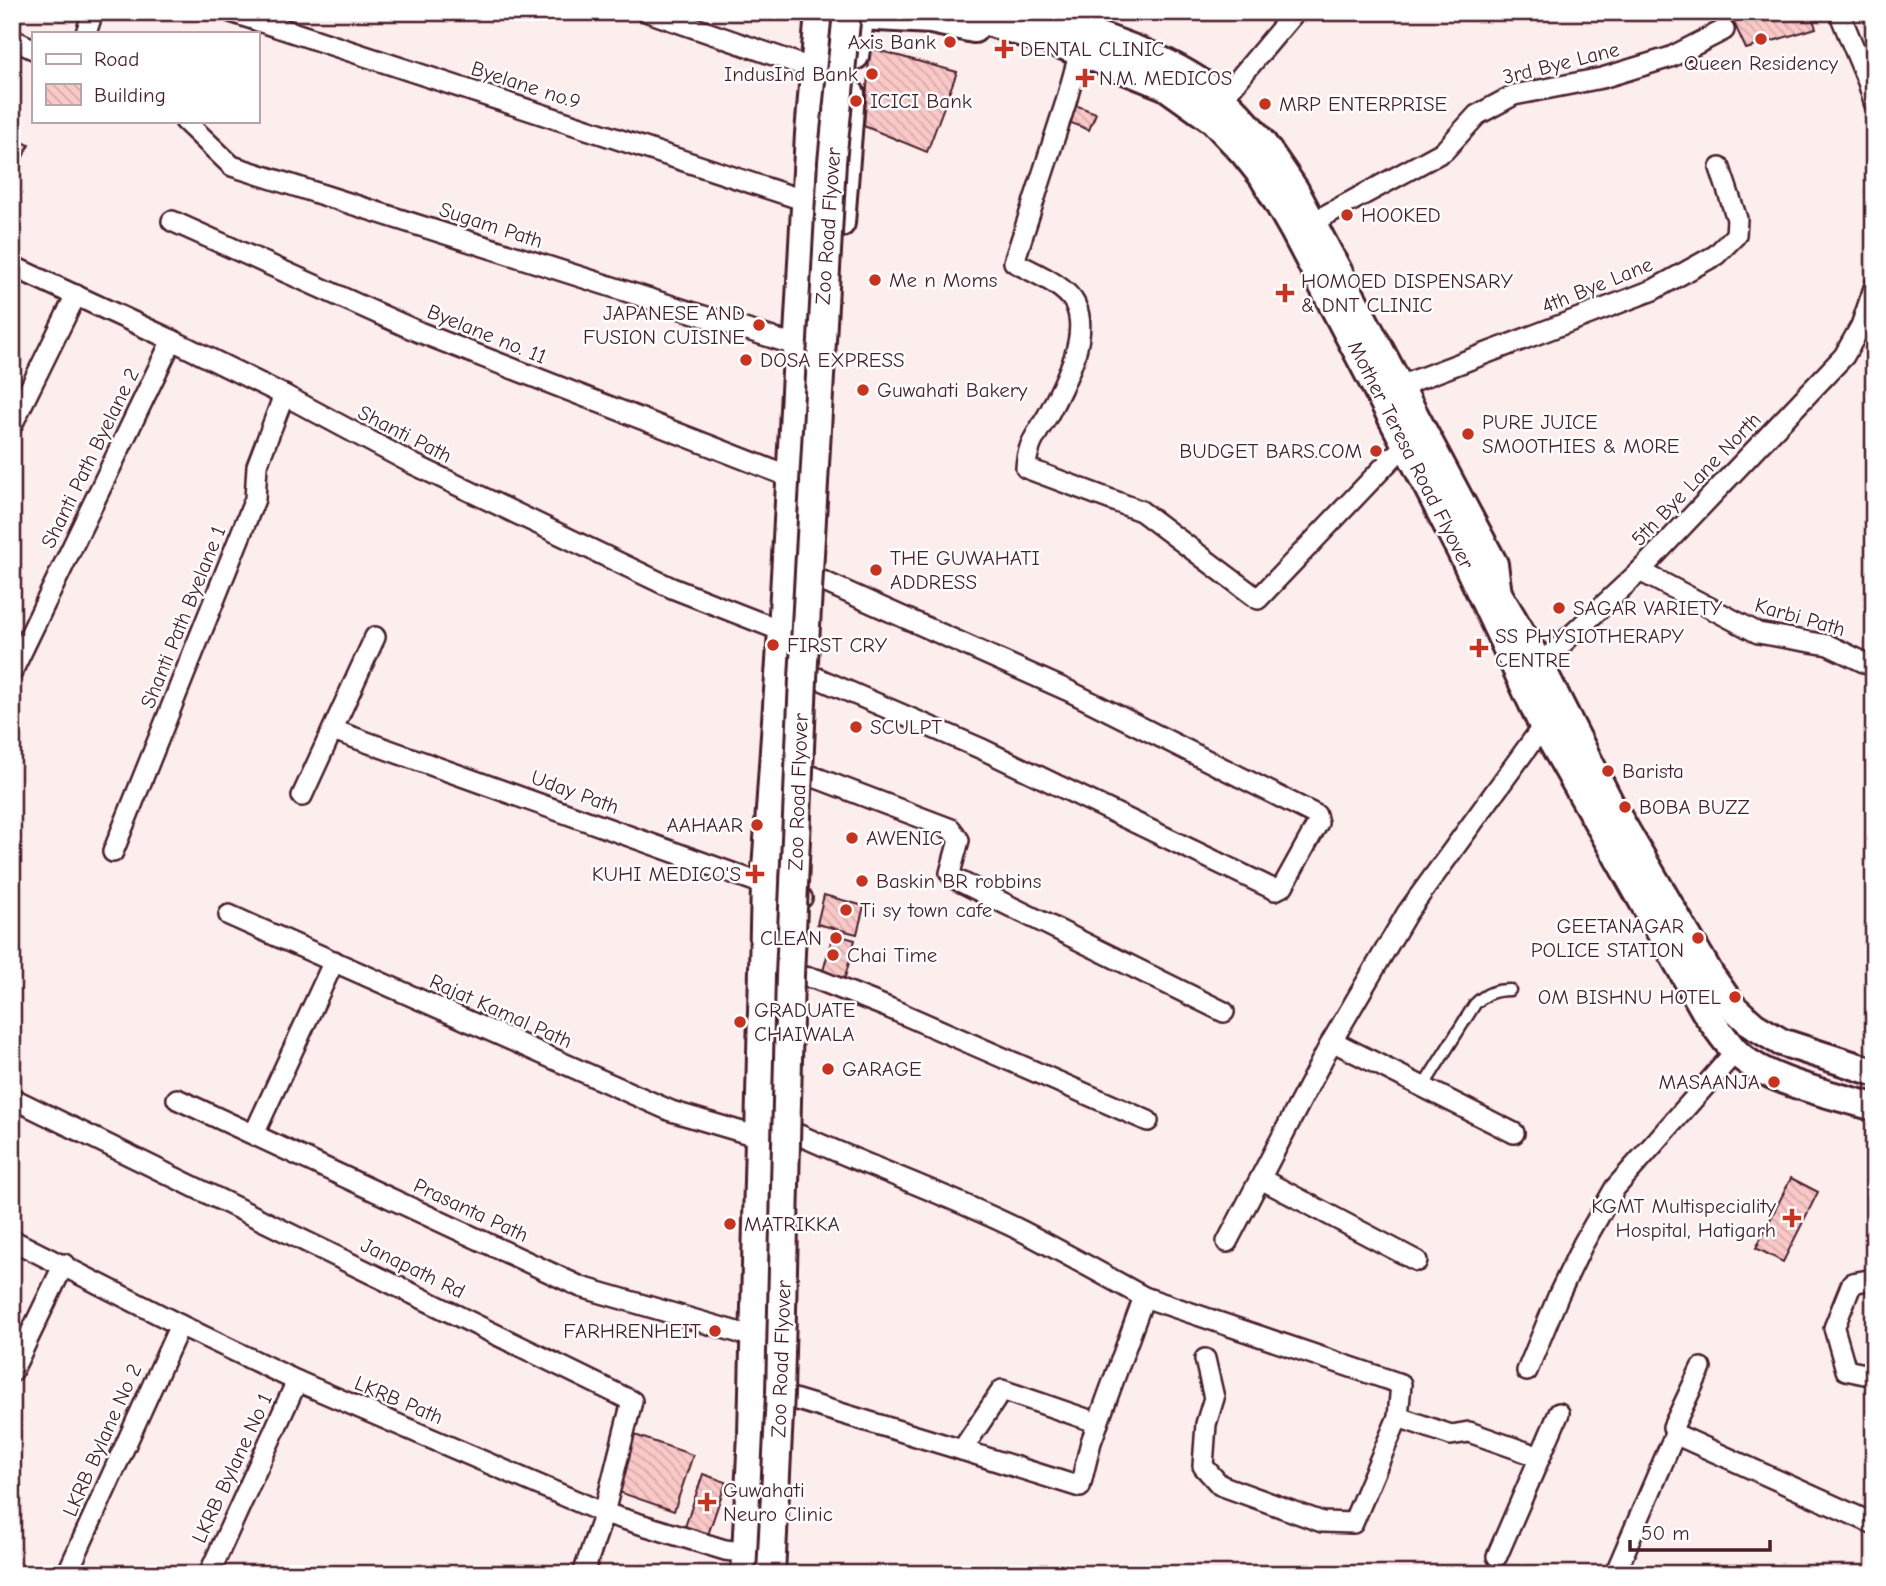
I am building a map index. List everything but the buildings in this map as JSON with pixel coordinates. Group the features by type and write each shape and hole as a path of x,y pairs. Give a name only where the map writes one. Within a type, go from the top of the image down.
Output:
{"main road":[{"name":"Mother Teresa Road Flyover","path":"956,12 1075,50 1165,86 1214,121 1243,152 1263,177 1294,231 1532,673"},
{"name":"Mother Teresa Road Flyover","path":"990,12 1158,72 1204,100 1236,127 1275,177 1304,226 1397,400 1469,556"},
{"path":"748,1567 765,885 814,69 823,13 931,20 971,28 1077,62 1139,84 1160,96 1221,143 1255,186 1463,583 1492,599 1494,564 1313,222 1262,140 1222,99 1192,77 1150,55 1059,18 1028,12"},
{"name":"Zoo Road Flyover","path":"748,1567 767,1342 779,865 824,70 823,13"},
{"path":"780,1568 791,1398 797,1221 802,898 841,218 856,14"},
{"name":"Zoo Road Flyover","path":"780,1568 780,1394 790,976 805,634 832,162 856,14"},
{"path":"1532,673 1543,726 1704,1011 1735,1052 1771,1075 1874,1107"},
{"path":"1532,673 1711,976 1733,1007 1754,1026 1781,1042 1874,1072"}],"street":[{"path":"86,32 93,12"},
{"name":"Byelane no.9","path":"231,12 806,201"},
{"path":"648,12 814,69"},
{"path":"1222,99 1295,12"},
{"path":"1839,12 1874,102"},
{"name":"3rd Bye Lane","path":"1313,222 1444,151 1477,115 1514,95 1602,78 1671,57 1724,30"},
{"path":"12,39 32,49"},
{"path":"1077,62 1014,262 1052,281 1075,303 1081,326 1068,378 1027,452 1026,468 1141,511 1258,599 1395,454"},
{"name":"Sugam Path","path":"186,122 232,166 798,346"},
{"name":"4th Bye Lane","path":"1400,386 1653,290 1716,255 1736,236 1737,219 1720,168"},
{"name":"Byelane no. 11","path":"172,221 419,332 790,477"},
{"name":"Shanti Path","path":"12,266 172,340 412,464 672,588 782,631"},
{"name":"5th Bye Lane North","path":"1532,673 1640,570 1844,356 1861,326 1873,291"},
{"path":"12,425 76,295"},
{"name":"Shanti Path Byelane 2","path":"12,672 172,340"},
{"name":"Shanti Path Byelane 1","path":"113,852 255,499 257,467 284,396"},
{"name":"Karbi Path","path":"1640,570 1758,633 1828,645 1874,667"},
{"path":"815,677 982,749 1275,890 1283,886 1318,823 1316,815 1069,691 820,580"},
{"path":"302,796 375,637"},
{"path":"1227,1242 1332,1041 1407,913 1543,726"},
{"name":"Uday Path","path":"332,730 802,898"},
{"path":"809,775 951,829 959,840 950,873 955,879 1224,1012"},
{"name":"Rajat Kamal Path","path":"229,915 671,1111 759,1137"},
{"path":"254,1134 334,961"},
{"path":"799,976 816,979 889,1008 1148,1121"},
{"path":"1332,1041 1514,1133"},
{"path":"1527,1371 1583,1244 1615,1188 1735,1052"},
{"name":"Janapath Rd","path":"12,1098 632,1401 604,1513 583,1574"},
{"name":"Prasanta Path","path":"177,1099 581,1287 754,1337"},
{"path":"797,1134 1021,1231 1144,1297 1401,1384 1398,1417 1353,1523 1322,1522 1220,1485 1203,1466 1206,1424 1214,1398 1205,1359"},
{"path":"1261,1179 1417,1261"},
{"name":"LKRB Path","path":"12,1240 297,1381 604,1513 725,1550 748,1567 780,1568"},
{"path":"12,1372 64,1264"},
{"path":"1874,1279 1852,1283 1834,1328 1846,1370 1874,1376"},
{"path":"791,1398 1080,1487 1098,1423 1144,1297"},
{"name":"LKRB Bylane No 2","path":"67,1574 180,1325"},
{"path":"1615,1574 1675,1434 1673,1427 1701,1368"},
{"name":"LKRB Bylane No 1","path":"209,1574 297,1381"},
{"path":"962,1450 1002,1390 1098,1423"},
{"path":"1497,1556 1559,1413"},
{"path":"1398,1417 1451,1435 1469,1432 1540,1457"},
{"path":"1675,1434 1874,1524"}],"lane":[{"path":"1423,1087 1475,1004 1485,994 1510,989"}],"place":[{"name":"Queen Residency","path":"1761,39"},
{"name":"Axis Bank","path":"950,42"},
{"name":"DENTAL CLINIC","path":"1004,49"},
{"name":"IndusInd Bank","path":"872,74"},
{"name":"N.M. MEDICOS","path":"1085,78"},
{"name":"ICICI Bank","path":"856,101"},
{"name":"MRP ENTERPRISE","path":"1265,104"},
{"name":"HOOKED","path":"1347,215"},
{"name":"Me n Moms","path":"875,280"},
{"name":"HOMOED DISPENSARY & DNT CLINIC","path":"1285,293"},
{"name":"JAPANESE AND FUSION CUISINE","path":"759,325"},
{"name":"DOSA EXPRESS","path":"746,360"},
{"name":"Guwahati Bakery","path":"863,390"},
{"name":"PURE JUICE SMOOTHIES & MORE","path":"1468,434"},
{"name":"BUDGET BARS.COM","path":"1376,451"},
{"name":"THE GUWAHATI ADDRESS","path":"876,570"},
{"name":"SAGAR VARIETY","path":"1559,608"},
{"name":"FIRST CRY","path":"773,645"},
{"name":"SS PHYSIOTHERAPY CENTRE","path":"1479,648"},
{"name":"SCULPT","path":"856,727"},
{"name":"Barista","path":"1608,771"},
{"name":"BOBA BUZZ","path":"1625,807"},
{"name":"AAHAAR","path":"757,825"},
{"name":"AWENIC","path":"852,838"},
{"name":"KUHI MEDICO'S","path":"755,874"},
{"name":"Baskin BR robbins","path":"862,881"},
{"name":"Ti sy town cafe","path":"846,910"},
{"name":"CLEAN","path":"836,938"},
{"name":"GEETANAGAR POLICE STATION","path":"1698,938"},
{"name":"Chai Time","path":"833,955"},
{"name":"OM BISHNU HOTEL","path":"1735,997"},
{"name":"GRADUATE CHAIWALA","path":"740,1022"},
{"name":"GARAGE","path":"828,1069"},
{"name":"MASAANJA","path":"1774,1082"},
{"name":"KGMT Multispeciality Hospital, Hatigarh","path":"1792,1218"},
{"name":"MATRIKKA","path":"730,1224"},
{"name":"FARHRENHEIT","path":"715,1331"},
{"name":"Guwahati Neuro Clinic","path":"707,1502"}]}
